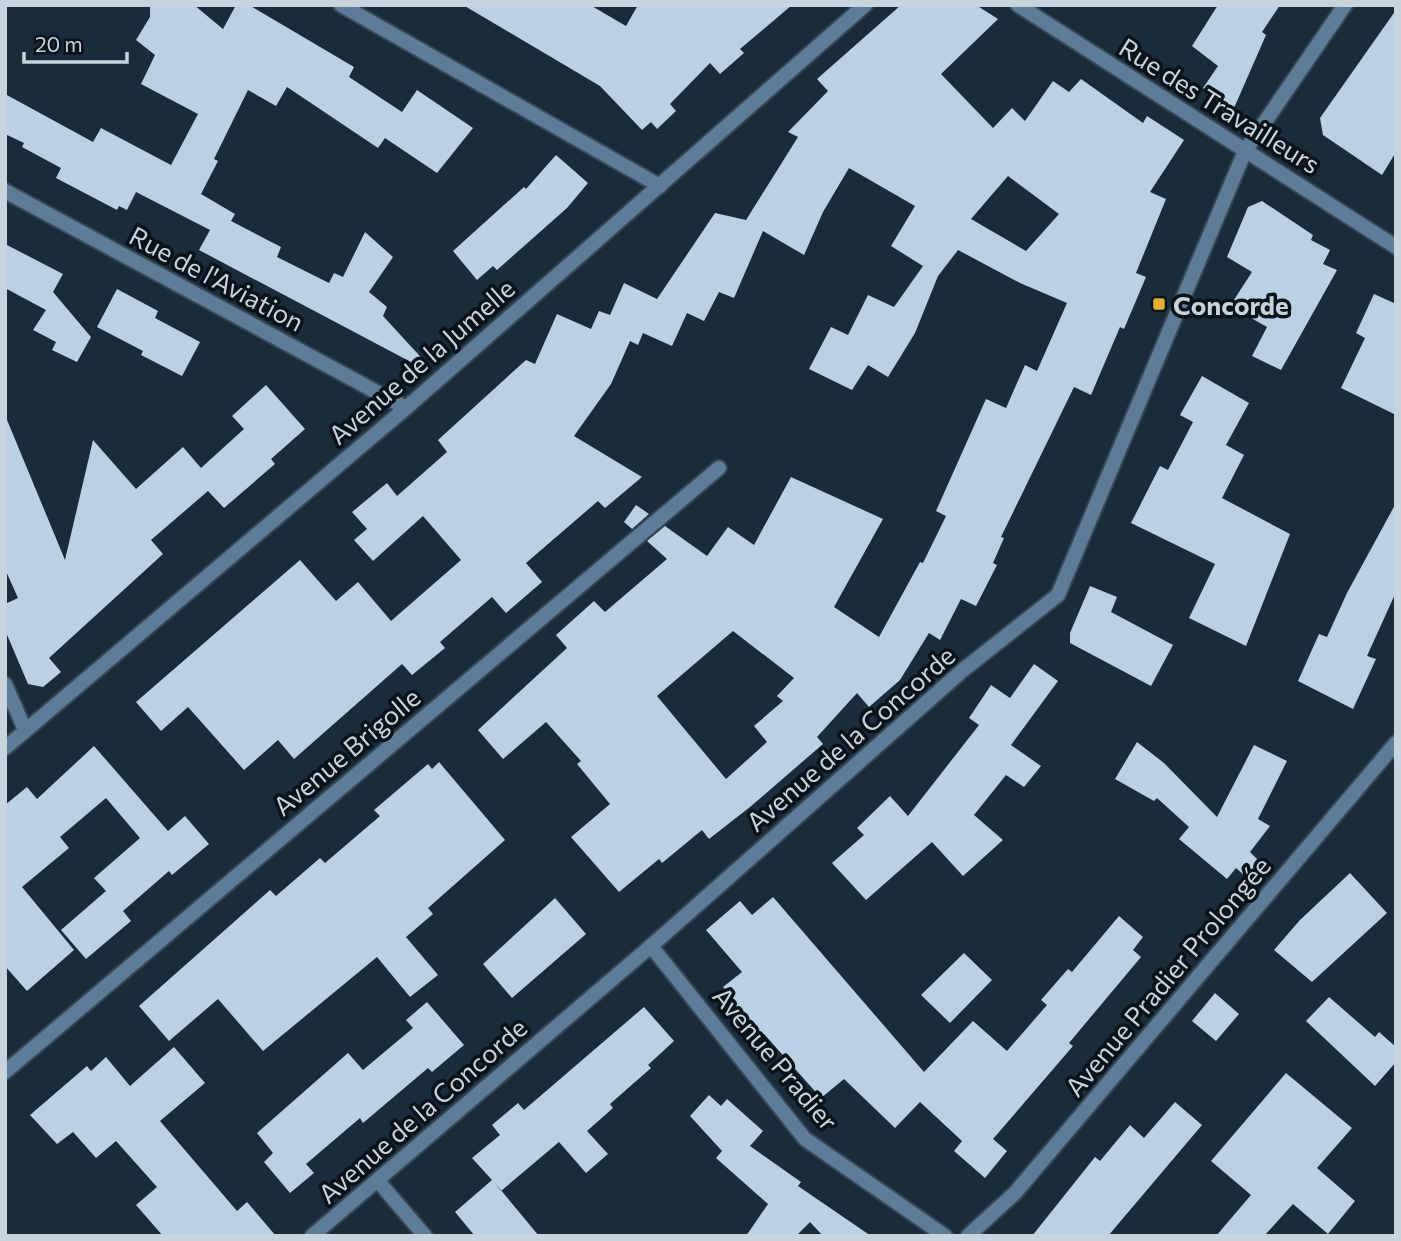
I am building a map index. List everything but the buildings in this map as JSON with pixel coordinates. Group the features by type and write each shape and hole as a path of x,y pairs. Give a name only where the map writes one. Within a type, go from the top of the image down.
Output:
{"street":[{"path":"341,5 660,186"},
{"name":"Avenue de la Jumelle","path":"5,748 406,408 864,5"},
{"name":"Rue des Travailleurs","path":"1018,5 1396,247"},
{"name":"Avenue de la Concorde","path":"312,1236 650,946 963,670 1058,595 1245,151 1345,5"},
{"name":"Rue de l'Aviation","path":"5,191 406,408"},
{"name":"Avenue Brigolle","path":"5,1072 719,468"},
{"path":"5,684 25,730"},
{"name":"Avenue Pradier Prolongée","path":"968,1236 1015,1193 1396,743"},
{"name":"Avenue Pradier","path":"650,946 805,1139 945,1236"},
{"path":"378,1181 425,1236"}],"place":[{"name":"Concorde","path":"1159,304"}]}
